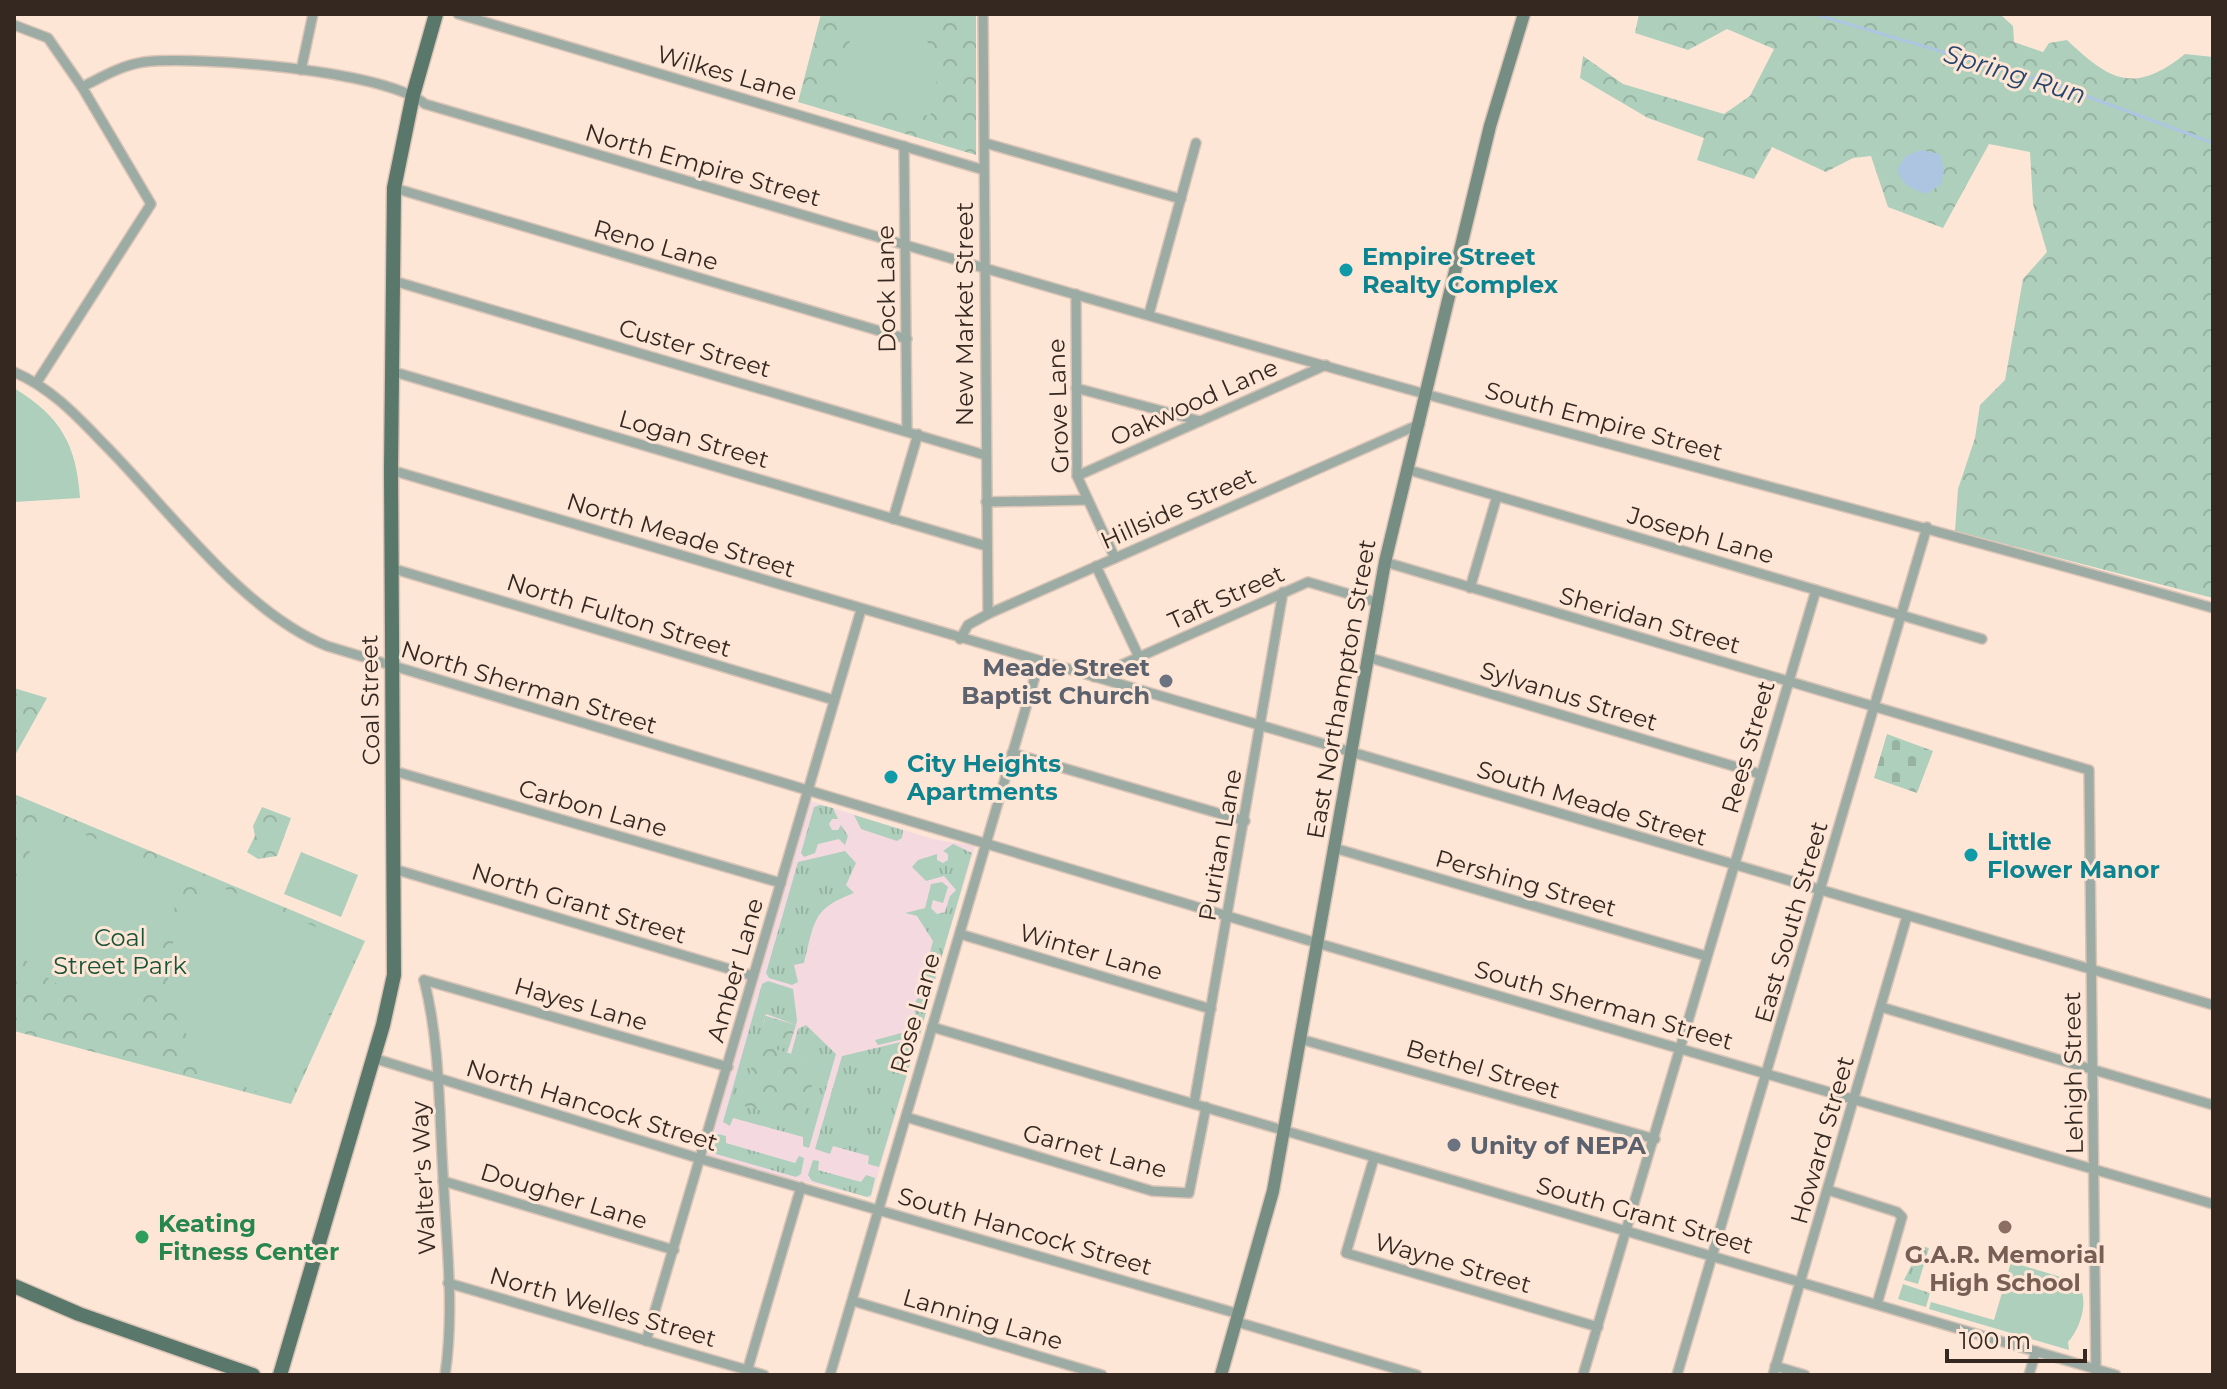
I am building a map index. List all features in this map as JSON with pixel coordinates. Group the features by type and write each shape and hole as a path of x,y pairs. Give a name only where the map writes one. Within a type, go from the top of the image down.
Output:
{"main road":[{"name":"Coal Street","path":"280,1375 373,1058 394,975 391,371 394,188 413,95 436,14"},
{"name":"East Northampton Street","path":"1221,1375 1273,1191 1376,602 1490,126 1524,14"},
{"path":"14,1286 83,1316 253,1375"}],"street":[{"path":"301,70 313,14"},
{"name":"Wilkes Lane","path":"458,14 984,170"},
{"name":"New Market Street","path":"983,14 988,614"},
{"path":"14,25 48,38 82,87 151,204 37,382"},
{"name":"North Empire Street","path":"82,87 140,62 301,70 413,95 425,104 985,268"},
{"path":"985,143 1181,199"},
{"path":"1149,314 1196,143"},
{"name":"Dock Lane","path":"904,146 907,431"},
{"name":"Reno Lane","path":"394,188 907,339"},
{"name":"South Empire Street","path":"985,268 1428,394 1927,527 2213,608"},
{"name":"Custer Street","path":"394,281 985,455"},
{"name":"Grove Lane","path":"1076,294 1077,476 1115,558"},
{"name":"Oakwood Lane","path":"1077,476 1326,365"},
{"name":"Logan Street","path":"391,371 986,546"},
{"name":"North Sherman Street","path":"14,372 37,382 88,428 258,605 304,637 391,666 985,844"},
{"path":"1076,388 1200,422"},
{"name":"Hillside Street","path":"960,639 968,625 988,614 1420,424"},
{"path":"893,519 918,434"},
{"name":"North Meade Street","path":"391,470 960,639"},
{"name":"Joseph Lane","path":"1409,470 1982,639"},
{"path":"1470,588 1497,496"},
{"path":"986,502 1088,500"},
{"name":"East South Street","path":"1677,1375 1927,527"},
{"name":"Sheridan Street","path":"1385,562 2089,770"},
{"path":"1096,566 1139,657"},
{"name":"North Fulton Street","path":"391,568 834,700"},
{"name":"Taft Street","path":"1094,677 1308,582 1376,602"},
{"name":"Rees Street","path":"1583,1375 1816,590"},
{"name":"Puritan Lane","path":"1194,1104 1283,592"},
{"name":"Amber Lane","path":"646,1341 861,610"},
{"name":"South Meade Street","path":"960,639 2213,1005"},
{"name":"Sylvanus Street","path":"1367,657 1760,774"},
{"name":"Rose Lane","path":"830,1375 1039,663"},
{"path":"1012,753 1245,821"},
{"name":"Lehigh Street","path":"2089,770 2096,1372"},
{"name":"Carbon Lane","path":"394,771 781,883"},
{"name":"South Sherman Street","path":"985,844 2213,1204"},
{"name":"Pershing Street","path":"1334,848 1706,956"},
{"name":"North Grant Street","path":"394,869 753,976"},
{"name":"Howard Street","path":"1774,1371 1907,916"},
{"name":"Winter Lane","path":"960,934 1211,1009"},
{"name":"Hayes Lane","path":"424,980 728,1067"},
{"name":"Walter's Way","path":"424,980 438,1080 450,1327 445,1375"},
{"path":"1881,1007 2213,1105"},
{"name":"South Grant Street","path":"932,1027 1801,1281 2096,1372 2116,1375"},
{"name":"Bethel Street","path":"1300,1039 1655,1139"},
{"name":"North Hancock Street","path":"373,1058 801,1187"},
{"name":"Garnet Lane","path":"906,1117 1152,1191 1189,1193 1206,1107"},
{"name":"Wayne Street","path":"1374,1158 1346,1253 1598,1327"},
{"name":"Dougher Lane","path":"443,1181 674,1250"},
{"path":"746,1373 801,1187"},
{"name":"South Hancock Street","path":"801,1187 1417,1375"},
{"path":"1828,1190 1897,1212 1902,1217 1877,1304"},
{"name":"North Welles Street","path":"448,1283 746,1373 764,1375"},
{"name":"Lanning Lane","path":"853,1301 1102,1375"},
{"path":"2029,1375 2036,1351"},
{"path":"1774,1371 1805,1375"}],"shaded area":[{"path":"807,800 933,839 975,846 871,1198 702,1156"}],"green space":[{"path":"821,14 976,14 976,155 798,102"},
{"path":"864,14 906,14 925,37 936,74 930,116 838,100 828,84"},
{"path":"1639,14 2000,14 2013,26 2014,42 2043,52 2049,43 2067,40 2097,66 2124,78 2152,75 2185,54 2213,57 2213,598 1955,531 1958,489 1975,438 1980,405 2005,380 2023,279 2047,252 2033,204 2030,152 1989,144 1943,228 1888,207 1871,156 1853,158 1826,172 1772,147 1754,179 1697,160 1704,138 1648,118 1580,78 1583,56 1623,84 1724,114 1750,96 1774,49 1727,29 1688,50 1635,33"},
{"path":"14,388 44,410 63,434 75,462 80,498 14,502"},
{"path":"14,688 47,698 14,757"},
{"path":"1887,734 1933,751 1917,793 1874,778"},
{"name":"Coal Street Park","path":"14,794 365,941 291,1104 14,1031"},
{"path":"262,807 291,818 277,856 258,859 247,852 255,836 253,826"},
{"path":"814,807 833,808 838,819 832,819 829,824 832,830 838,830 841,825 848,836 845,845 839,839 818,844 815,853 804,857 801,853"},
{"path":"854,815 903,830 902,838 897,841 861,829"},
{"path":"45,819 178,871 185,886 124,1015 65,989 14,949 14,896 19,875"},
{"path":"953,844 972,853 934,983 921,987 933,941 917,916 905,913 925,908 931,884 942,882 948,887 943,903 933,900 931,908 937,914 945,912 950,896 956,890 944,876 926,881 912,867 918,860 937,854 937,860 943,863 948,860 948,854 943,851"},
{"path":"845,851 856,863 846,885 854,893 830,905 817,918 804,963 794,965 798,982 792,985 769,978 766,973 798,862"},
{"path":"301,852 358,875 341,917 284,894"},
{"path":"206,881 345,939 354,959 289,1100 249,1089 221,1073 194,1045 175,1011 169,992 170,953 181,925"},
{"path":"768,981 793,989 797,1020 796,1025 766,1014 761,1035 790,1044 787,1053 758,1045 819,1062 791,1054 798,1029 806,1025 836,1054 809,1148 803,1146 803,1137 733,1118 730,1126 723,1122 762,984"},
{"path":"918,998 929,1001 920,1035 878,1045 875,1040 909,1031 911,1025 916,1025 914,1004"},
{"path":"766,1016 796,1025 790,1044 760,1036"},
{"path":"918,1038 879,1167 868,1164 869,1156 833,1146 830,1154 815,1149 842,1056"},
{"path":"758,1044 819,1062 801,1122 741,1105"},
{"path":"718,1134 726,1136 726,1143 795,1163 799,1156 804,1158 801,1174 796,1177 716,1154 714,1149"},
{"path":"813,1160 819,1161 818,1170 861,1182 866,1175 875,1178 871,1195 867,1197 812,1181 808,1175"},
{"path":"1921,1246 1929,1248 1918,1284 1904,1280"},
{"path":"2011,1262 2074,1281 2079,1287 2083,1311 2068,1342 2069,1350 1929,1309 1931,1302 1994,1320"},
{"path":"1903,1284 1930,1293 1926,1307 1898,1299"}],"water":[{"path":"1921,150 1940,154 1944,170 1941,184 1927,194 1908,186 1897,169 1906,156"}],"waterway":[{"name":"Spring Run","path":"1814,14 2062,87 2213,143"}],"place":[{"name":"Empire Street Realty Complex","path":"1346,270"},
{"name":"Meade Street Baptist Church","path":"1166,681"},
{"name":"City Heights Apartments","path":"891,777"},
{"name":"Little Flower Manor","path":"1971,855"},
{"name":"Unity of NEPA","path":"1454,1145"},
{"name":"G.A.R. Memorial High School","path":"2005,1227"},
{"name":"Keating Fitness Center","path":"142,1237"}]}
